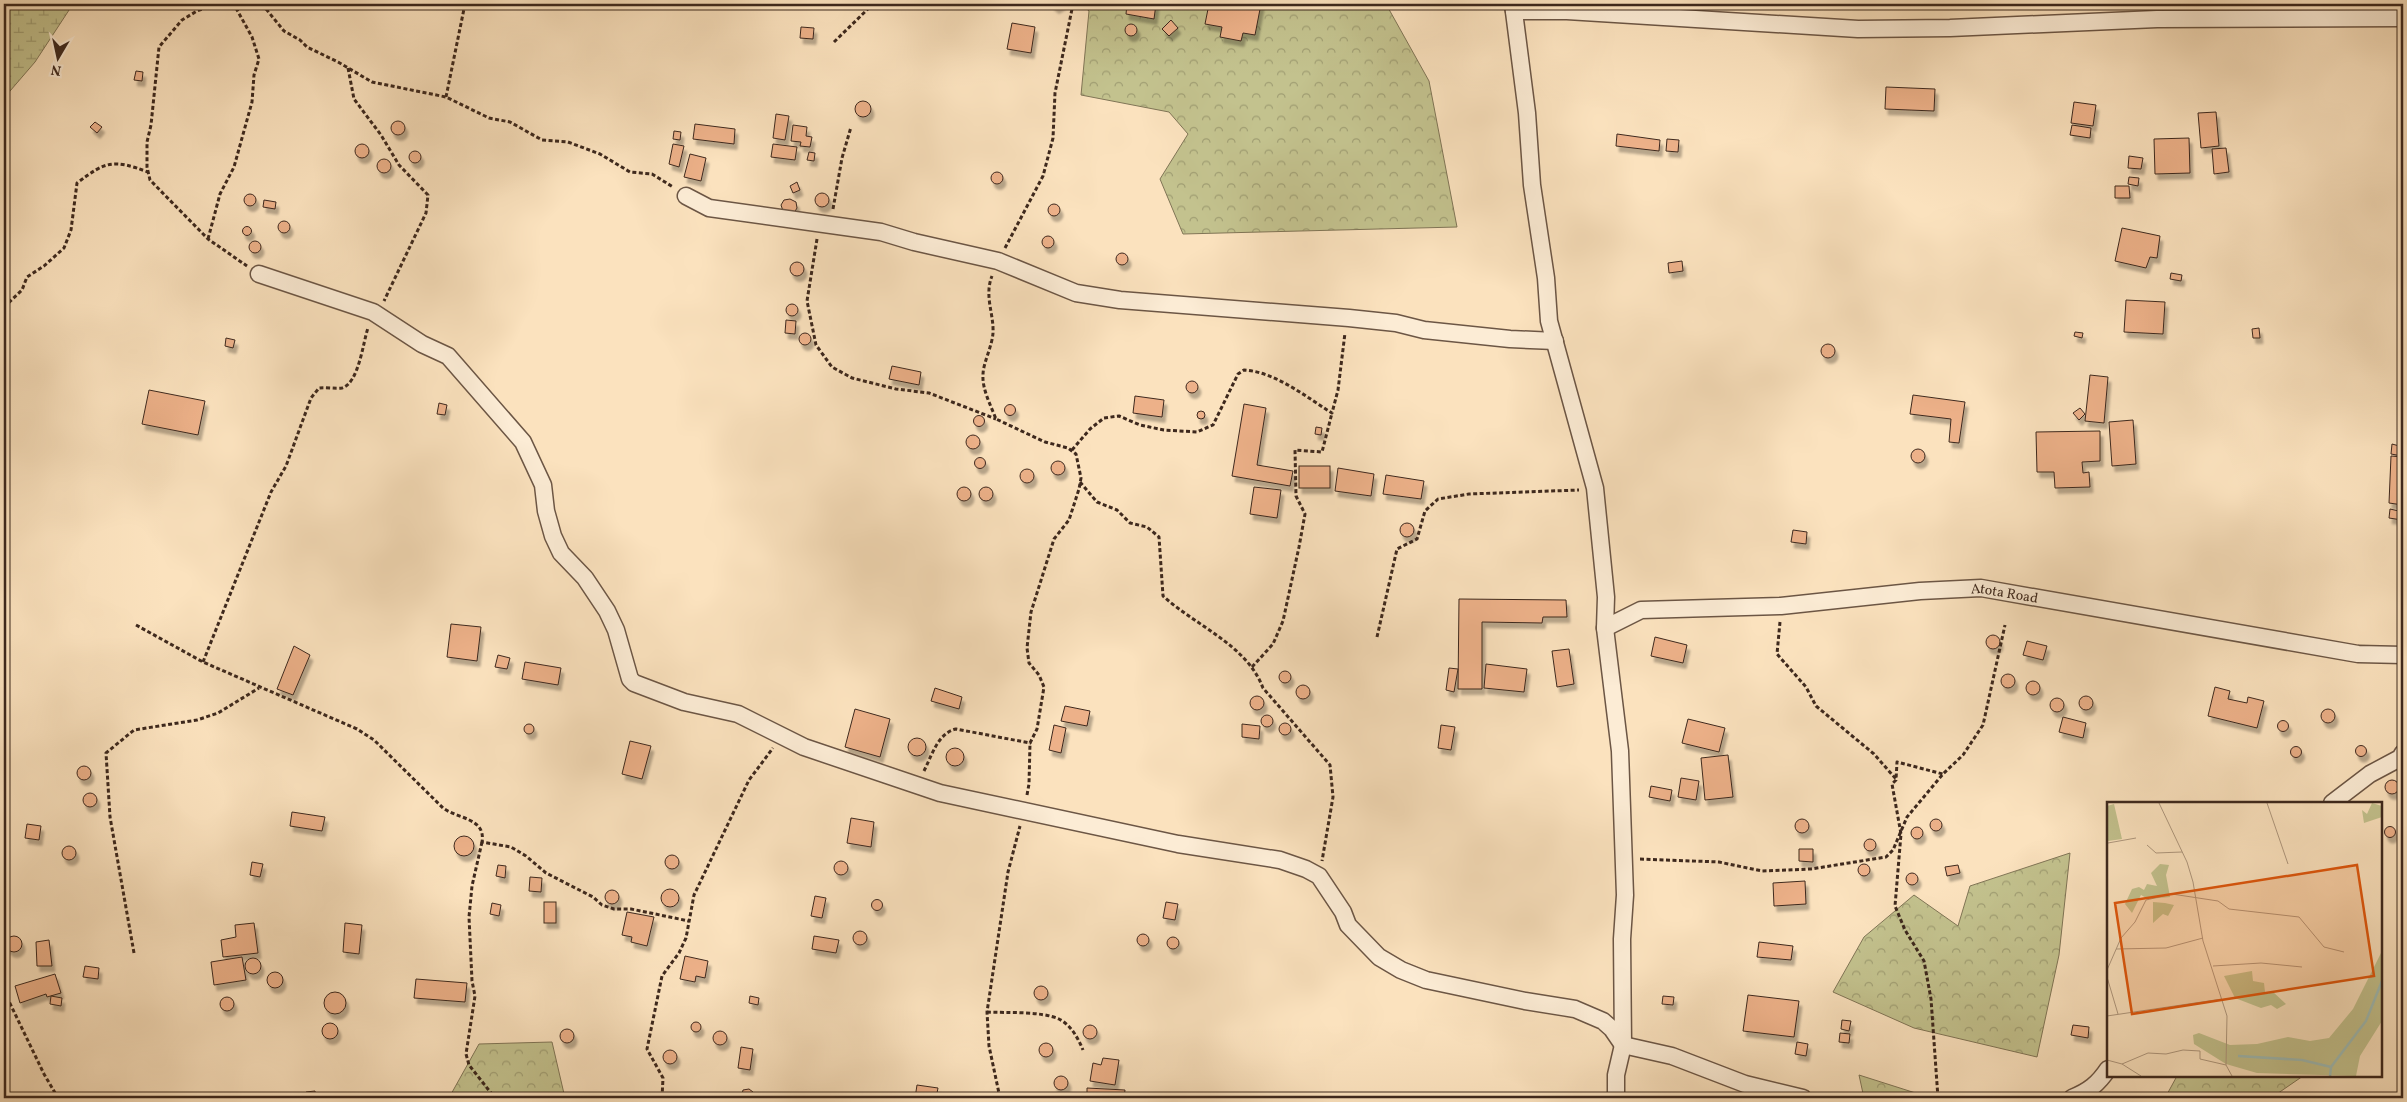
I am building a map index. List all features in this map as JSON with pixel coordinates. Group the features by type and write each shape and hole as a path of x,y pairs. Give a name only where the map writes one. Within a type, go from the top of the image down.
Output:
{"street":[{"path":"1616,1098 1616,1075 1623,1044 1622,939 1625,895 1622,858 1620,751 1605,628 1606,597 1595,488 1549,321 1546,278 1532,185 1527,113 1514,8 1858,29 2157,19 2403,18"},
{"path":"686,196 709,208 882,232 914,242 998,262 1076,293 1120,300 1349,318 1396,323 1424,330 1510,339 1555,341"},
{"path":"259,274 375,314 422,344 448,356 524,442 543,485 546,511 553,536 561,553 585,578 607,611 616,630 630,679 638,685 684,702 738,714 781,737 856,766 917,786 1023,812 1178,844 1280,860 1306,869 1319,876 1343,912 1348,925 1379,957 1402,970 1426,980 1524,1001 1575,1009 1603,1021 1612,1029 1623,1044 1672,1056 1745,1084 1804,1098"},
{"name":"Atota Road","path":"1605,628 1641,610 1781,606 1920,591 1981,588 2358,654 2403,655"},
{"path":"2333,802 2370,774 2400,758 2403,753"},
{"path":"2072,1098 2097,1084 2107,1070"}],"path":[{"path":"262,4 284,31 300,40 307,47 372,82 446,97 489,118 510,122 542,140 568,142 600,154 630,172 652,174 686,196"},
{"path":"446,97 465,4"},
{"path":"834,42 873,4"},
{"path":"996,419 983,374 993,332 988,304 989,284 998,262 1043,176 1053,138 1055,93 1073,4"},
{"path":"208,239 220,194 234,167 245,130 252,102 254,75 259,59 252,37 236,8 211,6 197,11 182,20 159,47 147,142 148,172 150,180 208,239 259,274"},
{"path":"203,662 271,492 286,466 311,398 319,388 333,387 340,389 346,386 358,368 375,314 426,213 428,195 399,165 381,135 354,99 348,68"},
{"path":"851,127 807,301 816,345 832,367 852,378 896,389 929,393 996,419 1045,442 1072,450 1076,454 1080,482 1069,520 1054,539 1032,612 1027,648 1029,663 1039,675 1044,687 1037,729 1030,743 1029,784 1008,872 987,1012 990,1046 1000,1098"},
{"path":"4,307 22,290 27,277 44,266 64,248 71,230 77,183 97,168 114,163 128,164 148,172"},
{"path":"1252,667 1273,644 1283,622 1305,514 1296,496 1295,450 1322,452 1338,390 1349,318"},
{"path":"1072,450 1090,429 1104,418 1118,416 1164,430 1197,432 1214,425 1238,374 1244,370 1254,370 1274,377 1332,413"},
{"path":"1080,482 1097,502 1117,510 1130,523 1147,527 1160,538 1163,596 1252,667 1257,673 1263,688 1330,765 1333,798 1319,876"},
{"path":"1377,637 1397,549 1417,540 1425,511 1438,499 1469,494 1567,491 1595,488"},
{"path":"1781,606 1777,654 1806,687 1816,706 1874,754 1896,780"},
{"path":"1622,858 1719,862 1762,871 1811,869 1886,857 1893,850 1907,817 1943,774 1963,755 1983,725 2005,624"},
{"path":"136,625 203,662 259,688 313,708 357,729 374,740 443,808 450,813 477,822 481,828 482,842 472,886 469,917 472,980 476,996 466,1054 469,1065 495,1098"},
{"path":"134,953 110,817 106,753 134,730 197,720 218,713 259,688"},
{"path":"917,786 943,734 951,730 956,729 1030,743"},
{"path":"662,1098 663,1078 647,1049 662,976 679,953 686,938 694,895 749,780 781,737"},
{"path":"1938,1098 1931,999 1924,961 1905,930 1895,906 1901,834 1892,784 1896,780 1897,762 1943,774"},
{"path":"482,842 511,847 526,856 546,873 593,896 602,906 614,909 631,909 689,921"},
{"path":"4,991 44,1074 58,1098"},
{"path":"987,1012 1034,1014 1059,1019 1076,1034 1084,1050"}],"green space":[{"path":"4,4 73,4 35,62 4,98"},
{"path":"1081,4 1386,4 1429,81 1457,227 1183,234 1160,179 1188,134 1169,112 1081,95 1089,11"},
{"path":"2070,853 2059,955 2037,1057 1914,1028 1833,992 1864,937 1914,895 1958,926 1970,886"},
{"path":"552,1042 565,1098 453,1098 450,1096 479,1044"},
{"path":"1859,1075 1925,1096 1944,1098 1864,1098"},
{"path":"2176,1077 2302,1077 2271,1098 2165,1098"}],"building":[{"path":"1051,4 1063,4 1056,8"},
{"path":"1127,4 1156,4 1154,19 1126,14"},
{"path":"1209,4 1261,4 1255,35 1243,33 1241,41 1220,37 1222,27 1205,24"},
{"path":"2400,4 2403,4 2403,15 2399,13 2398,7"},
{"path":"1171,20 1178,28 1169,36 1162,29"},
{"path":"1012,23 1035,27 1031,53 1007,49"},
{"path":"1129,24 1133,24 1137,30 1133,36 1129,36 1125,32 1125,28"},
{"path":"801,27 814,28 813,39 800,38"},
{"path":"136,71 143,72 142,81 134,80"},
{"path":"1886,87 1935,89 1934,111 1885,109"},
{"path":"863,101 871,109 863,117 855,109"},
{"path":"2074,102 2096,105 2093,126 2071,123"},
{"path":"2216,112 2219,146 2201,148 2198,113"},
{"path":"776,114 789,116 785,140 773,138"},
{"path":"395,121 401,121 405,128 401,135 395,135 391,131 391,125"},
{"path":"95,122 102,127 97,133 90,127"},
{"path":"695,124 735,129 734,144 693,139"},
{"path":"793,125 807,127 806,136 812,137 810,147 800,146 801,142 791,141"},
{"path":"2072,125 2091,128 2090,138 2070,135"},
{"path":"674,131 681,132 680,140 673,139"},
{"path":"1617,134 1660,140 1659,151 1616,146"},
{"path":"2189,138 2190,173 2155,174 2154,139"},
{"path":"1667,139 1679,140 1678,152 1666,151"},
{"path":"359,144 365,144 369,151 365,158 359,158 355,154 355,148"},
{"path":"673,144 684,146 679,167 669,164"},
{"path":"773,144 797,147 795,160 771,157"},
{"path":"2226,148 2229,172 2214,174 2212,149"},
{"path":"413,151 417,151 421,157 417,163 413,163 409,159 409,155"},
{"path":"809,152 815,153 814,161 807,160"},
{"path":"690,154 706,158 701,181 684,177"},
{"path":"2129,156 2143,158 2141,169 2128,168"},
{"path":"381,159 387,159 391,166 387,173 381,173 377,169 377,163"},
{"path":"995,172 999,172 1003,178 999,184 995,184 991,180 991,176"},
{"path":"2129,177 2139,178 2138,186 2128,184"},
{"path":"797,182 800,190 793,193 790,186"},
{"path":"2115,186 2129,186 2130,198 2115,198"},
{"path":"819,193 825,193 829,200 825,207 819,207 815,203 815,197"},
{"path":"248,194 252,194 256,200 252,206 248,206 244,202 244,198"},
{"path":"790,199 796,202 797,208 794,213 783,211 781,205 784,200"},
{"path":"264,200 276,202 275,209 263,207"},
{"path":"1052,204 1056,204 1060,210 1056,216 1052,216 1048,212 1048,208"},
{"path":"282,221 286,221 290,227 286,233 282,233 278,229 278,225"},
{"path":"247,227 251,231 247,235 243,231"},
{"path":"2122,228 2160,236 2157,258 2150,257 2146,268 2115,261"},
{"path":"1046,236 1050,236 1054,242 1050,248 1046,248 1042,244 1042,240"},
{"path":"253,241 257,241 261,247 257,253 253,253 249,249 249,245"},
{"path":"1120,253 1124,253 1128,259 1124,265 1120,265 1116,261 1116,257"},
{"path":"1682,261 1683,271 1669,273 1668,263"},
{"path":"794,262 800,262 804,269 800,276 794,276 790,272 790,266"},
{"path":"2171,273 2182,275 2181,281 2170,279"},
{"path":"2126,300 2165,302 2163,334 2124,332"},
{"path":"790,304 794,304 798,310 794,316 790,316 786,312 786,308"},
{"path":"786,320 796,321 795,334 785,333"},
{"path":"2259,328 2260,338 2253,338 2252,329"},
{"path":"2075,332 2083,333 2082,338 2074,336"},
{"path":"803,333 807,333 811,339 807,345 803,345 799,341 799,337"},
{"path":"226,338 235,340 233,348 225,346"},
{"path":"1825,344 1831,344 1835,351 1831,358 1825,358 1821,354 1821,348"},
{"path":"892,366 921,372 919,385 889,379"},
{"path":"2090,375 2108,377 2104,423 2085,421"},
{"path":"1190,381 1194,381 1198,387 1194,393 1190,393 1186,389 1186,385"},
{"path":"149,390 205,401 198,435 142,424"},
{"path":"1913,395 1965,402 1959,443 1949,442 1951,419 1910,414"},
{"path":"1135,396 1164,400 1162,417 1133,413"},
{"path":"439,403 447,405 445,415 437,414"},
{"path":"1010,404 1016,410 1010,416 1004,410"},
{"path":"1244,404 1266,408 1257,465 1293,471 1290,486 1232,476"},
{"path":"2080,408 2085,414 2079,420 2073,413"},
{"path":"1201,411 1205,415 1201,419 1197,415"},
{"path":"979,415 985,421 979,427 973,421"},
{"path":"2133,420 2136,464 2112,466 2109,422"},
{"path":"1316,427 1322,428 1321,435 1315,434"},
{"path":"2100,431 2100,461 2082,462 2083,473 2089,472 2090,487 2055,488 2054,472 2037,472 2036,432"},
{"path":"970,435 976,435 980,442 976,449 970,449 966,445 966,439"},
{"path":"2392,444 2403,447 2402,456 2391,454"},
{"path":"1915,449 1921,449 1925,456 1921,463 1915,463 1911,459 1911,453"},
{"path":"2391,456 2403,457 2403,505 2389,503"},
{"path":"978,458 982,458 985,463 984,467 978,468 975,465 975,461"},
{"path":"1055,461 1061,461 1065,468 1061,475 1055,475 1051,471 1051,465"},
{"path":"1299,466 1330,466 1330,488 1299,488"},
{"path":"1338,468 1374,474 1371,496 1335,491"},
{"path":"1024,469 1030,469 1034,476 1030,483 1024,483 1020,479 1020,473"},
{"path":"1386,475 1424,481 1421,499 1383,494"},
{"path":"961,487 967,487 971,494 967,501 961,501 957,497 957,491"},
{"path":"983,487 989,487 993,494 989,501 983,501 979,497 979,491"},
{"path":"1254,487 1281,490 1277,518 1250,514"},
{"path":"2390,509 2403,512 2402,520 2389,518"},
{"path":"1404,523 1410,523 1414,530 1410,537 1404,537 1400,533 1400,527"},
{"path":"1793,530 1807,532 1806,544 1791,542"},
{"path":"1459,599 1566,600 1567,617 1543,617 1542,623 1482,622 1482,689 1458,689"},
{"path":"451,624 481,627 477,661 447,657"},
{"path":"1990,635 1996,635 2000,642 1996,649 1990,649 1986,645 1986,639"},
{"path":"1655,637 1687,645 1683,663 1651,656"},
{"path":"2027,641 2047,646 2043,660 2023,655"},
{"path":"294,646 310,655 293,695 277,689"},
{"path":"1569,649 1574,684 1557,687 1552,651"},
{"path":"498,655 510,658 507,669 495,667"},
{"path":"525,662 561,668 558,685 522,679"},
{"path":"1486,664 1527,669 1524,692 1484,688"},
{"path":"1449,668 1458,669 1454,692 1446,690"},
{"path":"1283,671 1287,671 1291,677 1287,683 1283,683 1279,679 1279,675"},
{"path":"2005,674 2011,674 2015,681 2011,688 2005,688 2001,684 2001,678"},
{"path":"2030,681 2036,681 2040,688 2036,695 2030,695 2026,691 2026,685"},
{"path":"1300,685 1306,685 1310,692 1306,699 1300,699 1296,695 1296,689"},
{"path":"2215,687 2230,691 2228,699 2247,703 2248,697 2264,701 2257,728 2208,716"},
{"path":"935,688 962,697 959,709 931,701"},
{"path":"1254,696 1260,696 1264,703 1260,710 1254,710 1250,706 1250,700"},
{"path":"2083,696 2089,696 2093,703 2089,710 2083,710 2079,706 2079,700"},
{"path":"2054,698 2060,698 2064,705 2060,712 2054,712 2050,708 2050,702"},
{"path":"1065,706 1090,711 1087,726 1061,721"},
{"path":"855,709 890,719 880,757 845,747"},
{"path":"2325,709 2331,709 2335,716 2331,723 2325,723 2321,719 2321,713"},
{"path":"1265,715 1269,715 1273,721 1269,727 1265,727 1261,723 1261,719"},
{"path":"2063,717 2086,723 2083,738 2059,732"},
{"path":"1688,719 1725,728 1719,752 1682,743"},
{"path":"2281,721 2285,721 2288,726 2287,730 2281,731 2278,728 2278,724"},
{"path":"1283,723 1287,723 1291,729 1287,735 1283,735 1279,731 1279,727"},
{"path":"529,724 534,729 529,734 524,729"},
{"path":"1242,724 1260,726 1259,739 1242,737"},
{"path":"1054,725 1066,728 1061,753 1049,750"},
{"path":"1441,725 1455,727 1451,750 1438,748"},
{"path":"917,738 923,741 926,747 923,753 917,756 911,753 908,747 911,741"},
{"path":"630,741 651,746 642,779 622,774"},
{"path":"2359,746 2363,746 2366,751 2365,755 2359,756 2356,753 2356,749"},
{"path":"2294,747 2298,747 2301,752 2300,756 2294,757 2291,754 2291,750"},
{"path":"955,748 961,751 964,757 961,763 955,766 949,763 946,757 949,751"},
{"path":"1728,755 1733,797 1705,800 1701,758"},
{"path":"84,766 89,768 91,773 89,778 84,780 79,778 77,773 79,768"},
{"path":"1681,778 1699,781 1696,800 1678,797"},
{"path":"2389,780 2395,780 2399,787 2395,794 2389,794 2385,790 2385,784"},
{"path":"1651,786 1672,790 1670,801 1649,797"},
{"path":"90,793 95,795 97,800 95,805 90,807 85,805 83,800 85,795"},
{"path":"292,812 325,817 322,831 290,826"},
{"path":"851,818 874,822 871,847 847,843"},
{"path":"1799,819 1805,819 1809,826 1805,833 1799,833 1795,829 1795,823"},
{"path":"1934,819 1938,819 1942,825 1938,831 1934,831 1930,827 1930,823"},
{"path":"27,824 41,826 39,840 25,838"},
{"path":"1915,827 1919,827 1923,833 1919,839 1915,839 1911,835 1911,831"},
{"path":"2388,827 2392,827 2395,832 2394,836 2388,837 2385,834 2385,830"},
{"path":"464,836 471,839 474,846 471,853 464,856 457,853 454,846 457,839"},
{"path":"1868,839 1872,839 1876,845 1872,851 1868,851 1864,847 1864,843"},
{"path":"69,846 74,848 76,853 74,858 69,860 64,858 62,853 64,848"},
{"path":"1799,849 1813,849 1813,862 1799,861"},
{"path":"669,855 675,855 679,862 675,869 669,869 665,865 665,859"},
{"path":"841,861 846,863 848,868 846,873 841,875 836,873 834,868 836,863"},
{"path":"252,862 263,864 260,877 250,875"},
{"path":"1862,864 1866,864 1870,870 1866,876 1862,876 1858,872 1858,868"},
{"path":"498,865 506,866 505,878 496,876"},
{"path":"1958,865 1960,873 1947,876 1945,867"},
{"path":"1910,873 1914,873 1918,879 1914,885 1910,885 1906,881 1906,877"},
{"path":"530,877 542,878 541,892 529,891"},
{"path":"1805,881 1806,904 1774,906 1773,883"},
{"path":"670,889 676,892 679,898 676,904 670,907 664,904 661,898 664,892"},
{"path":"609,890 615,890 619,897 615,904 609,904 605,900 605,894"},
{"path":"815,896 826,898 822,918 811,916"},
{"path":"877,899 883,905 877,911 871,905"},
{"path":"544,902 556,902 556,923 544,923"},
{"path":"1166,902 1178,904 1175,920 1163,918"},
{"path":"492,903 501,905 499,916 490,914"},
{"path":"627,912 654,917 647,946 631,942 632,937 622,935"},
{"path":"254,923 258,953 223,957 221,940 236,937 235,925"},
{"path":"345,923 362,925 359,954 343,952"},
{"path":"860,931 865,933 867,938 865,943 860,945 855,943 853,938 855,933"},
{"path":"1141,934 1145,934 1149,940 1145,946 1141,946 1137,942 1137,938"},
{"path":"14,936 20,938 22,944 20,950 14,952 8,950 6,944 8,938"},
{"path":"814,936 839,940 836,953 812,949"},
{"path":"1171,937 1175,937 1179,943 1175,949 1171,949 1167,945 1167,941"},
{"path":"49,940 52,966 37,966 36,942"},
{"path":"1759,942 1793,946 1791,960 1757,957"},
{"path":"685,956 708,961 705,978 696,976 695,982 680,979"},
{"path":"242,957 246,980 214,985 211,962"},
{"path":"253,958 259,960 261,966 259,972 253,974 247,972 245,966 247,960"},
{"path":"85,966 99,968 98,979 83,977"},
{"path":"275,972 281,974 283,980 281,986 275,988 269,986 267,980 269,974"},
{"path":"55,974 61,993 47,997 46,994 20,1003 15,986"},
{"path":"416,979 467,983 465,1002 414,998"},
{"path":"1041,986 1046,988 1048,993 1046,998 1041,1000 1036,998 1034,993 1036,988"},
{"path":"335,992 345,999 346,1003 339,1013 335,1014 325,1007 324,1003 331,993"},
{"path":"1748,995 1799,1001 1794,1037 1743,1031"},
{"path":"51,996 62,998 61,1006 50,1004"},
{"path":"750,996 759,998 758,1005 749,1003"},
{"path":"1663,996 1674,997 1673,1005 1662,1004"},
{"path":"227,997 232,999 234,1004 232,1009 227,1011 222,1009 220,1004 222,999"},
{"path":"1842,1020 1851,1021 1849,1031 1841,1029"},
{"path":"694,1022 698,1022 701,1027 700,1031 694,1032 691,1029 691,1025"},
{"path":"330,1023 336,1025 338,1031 336,1037 330,1039 324,1037 322,1031 324,1025"},
{"path":"1087,1025 1093,1025 1097,1032 1093,1039 1087,1039 1083,1035 1083,1029"},
{"path":"2073,1025 2089,1027 2088,1038 2071,1035"},
{"path":"564,1029 570,1029 574,1036 570,1043 564,1043 560,1039 560,1033"},
{"path":"720,1031 725,1033 727,1038 725,1043 720,1045 715,1043 713,1038 715,1033"},
{"path":"1840,1033 1850,1034 1849,1043 1839,1042"},
{"path":"1797,1042 1808,1044 1806,1056 1795,1054"},
{"path":"1046,1043 1051,1045 1053,1050 1051,1055 1046,1057 1041,1055 1039,1050 1041,1045"},
{"path":"741,1047 753,1049 750,1070 738,1068"},
{"path":"670,1050 675,1052 677,1057 675,1062 670,1064 665,1062 663,1057 665,1052"},
{"path":"1103,1058 1119,1060 1115,1085 1090,1081 1093,1063 1101,1065"},
{"path":"1058,1076 1064,1076 1068,1083 1064,1090 1058,1090 1054,1086 1054,1080"},
{"path":"917,1085 938,1088 936,1098 915,1098"},
{"path":"1087,1088 1125,1090 1124,1098 1087,1098"},
{"path":"749,1089 753,1092 754,1098 741,1098 743,1090"},
{"path":"315,1091 316,1098 306,1098 306,1092"},
{"path":"264,1093 265,1098 253,1098 253,1094"}]}
